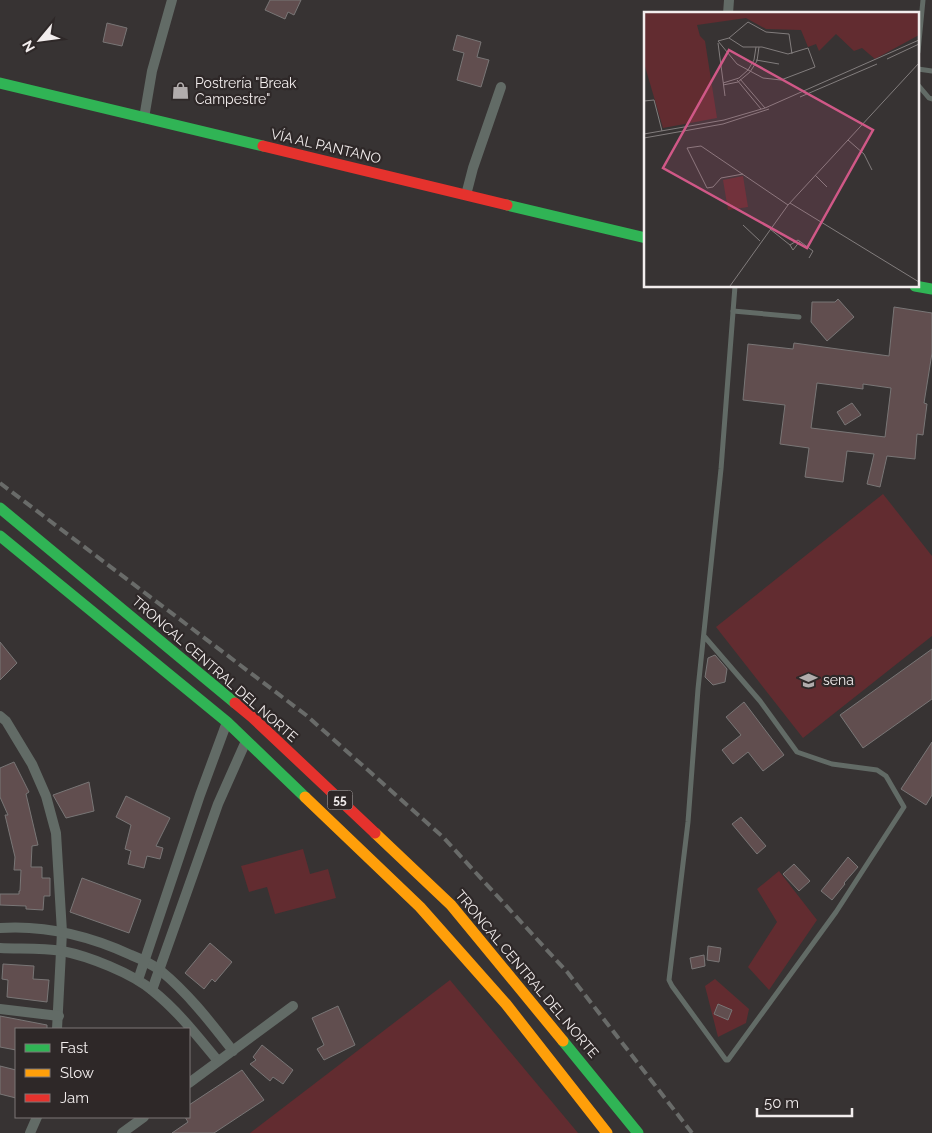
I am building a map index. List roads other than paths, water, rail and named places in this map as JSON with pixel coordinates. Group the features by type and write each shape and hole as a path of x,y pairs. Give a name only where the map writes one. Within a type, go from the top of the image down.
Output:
{"main road":[{"name":"VÍA AL PANTANO","path":"0,83 644,238"},
{"name":"TRONCAL CENTRAL DEL NORTE","path":"0,508 252,717 451,904 638,1133"},
{"name":"55","path":"0,536 227,722 441,929 506,1004 607,1133"}],"street":[{"path":"144,118 152,71 172,0"},
{"path":"466,195 473,168 501,87"},
{"path":"0,716 6,721 32,764 46,796 56,833 62,932 58,1028"},
{"path":"138,980 180,853 227,722"},
{"path":"152,990 218,804 246,741"},
{"path":"180,853 199,860"},
{"path":"0,928 62,932 106,943 145,961 160,970 200,1008 233,1051"},
{"path":"0,948 61,951 93,960 138,980 152,990 186,1022 218,1061"},
{"path":"190,1082 293,1006"},
{"path":"0,1009 59,1016"},
{"path":"30,1133 36,1118"},
{"path":"122,1133 143,1118"}],"lane":[{"path":"920,31 923,0"},
{"path":"920,87 932,100"},
{"path":"704,636 760,701 797,752 832,764 877,770 886,776 904,807 836,912 728,1060 726,1060 669,980 688,822 698,688 721,469 735,288"},
{"path":"733,311 799,317"}],"railway":[{"path":"0,483 306,715 443,837 568,973 692,1133"}],"place":[{"name":"Postrería \"Break Campestre\"","path":"181,91"},
{"name":"sena","path":"809,680"}]}
